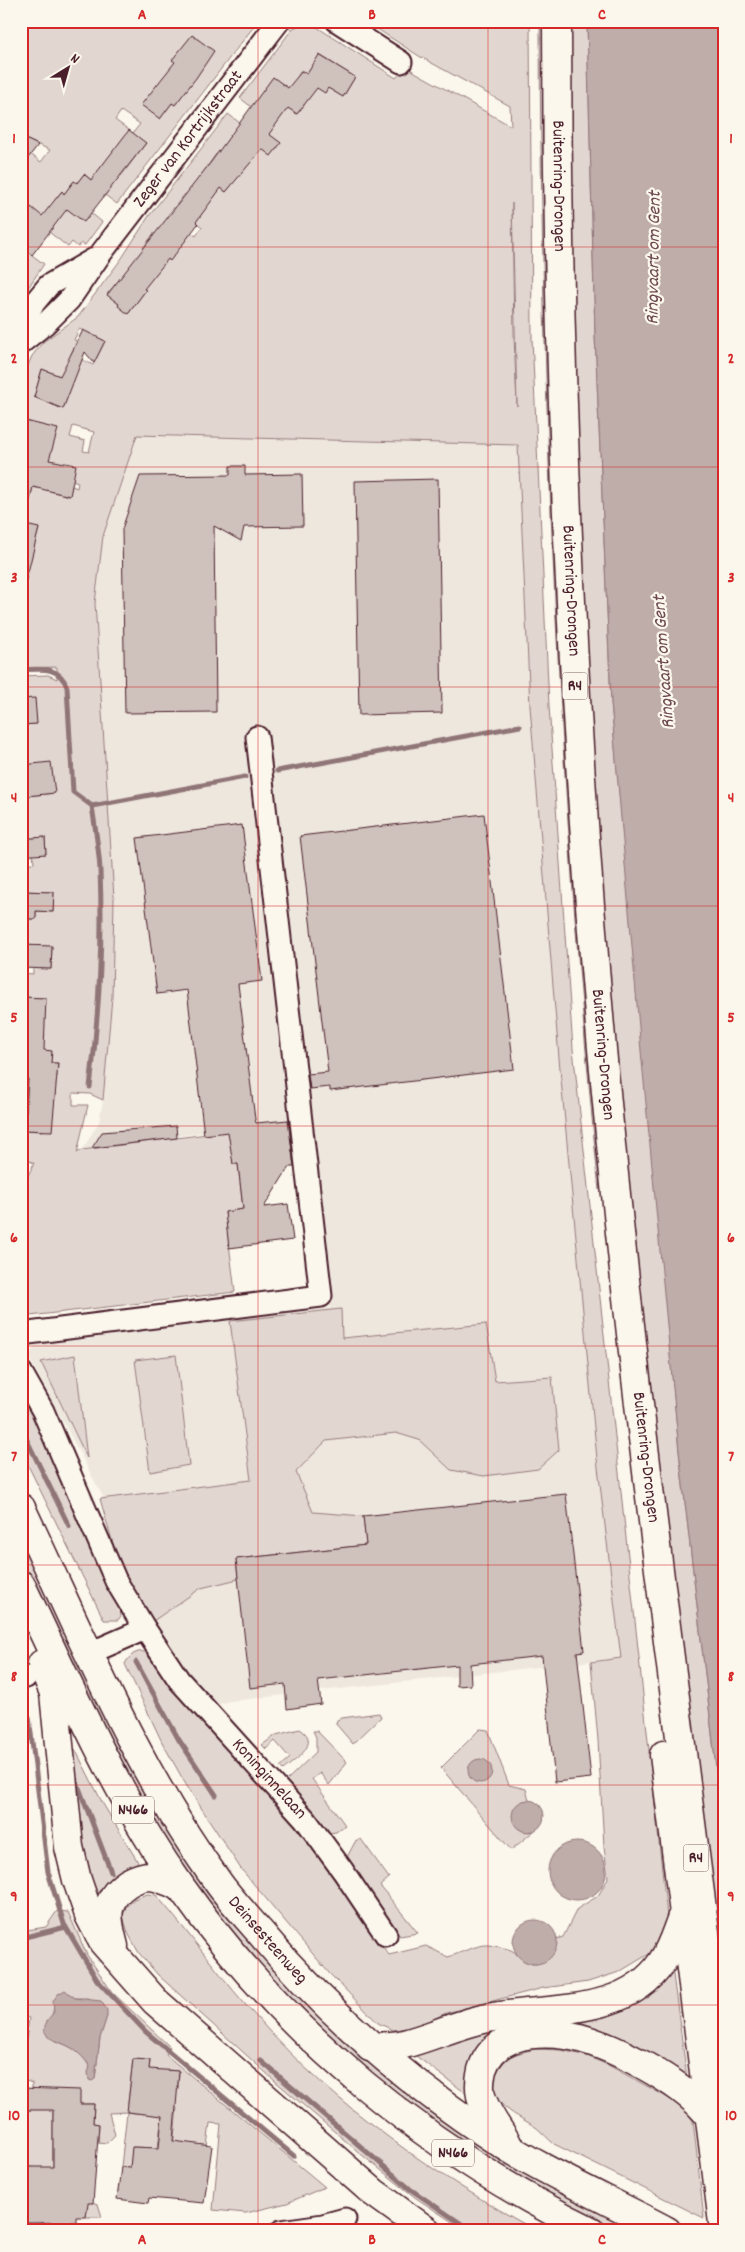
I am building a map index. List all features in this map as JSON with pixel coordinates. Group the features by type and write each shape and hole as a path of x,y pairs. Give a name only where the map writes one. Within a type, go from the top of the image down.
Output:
{"highway":[{"name":"Buitenring-Drongen","path":"557,21 557,209 562,409 576,697 602,1052 628,1303 667,1635 724,2082"},
{"name":"Deinsesteenweg","path":"21,1508 144,1762 194,1847 221,1886 293,1972 370,2047 425,2092 512,2150 566,2181 667,2231"},
{"name":"Deinsesteenweg","path":"21,1585 115,1779 180,1886 258,1985 328,2055 358,2081 454,2153 495,2179 591,2231"},
{"path":"21,1614 54,1693 69,1847 77,1880 89,1915 103,1942 130,1975 162,2008 373,2192 427,2231"},
{"path":"667,1635 658,1682 666,1774 724,2231"},
{"path":"117,1957 108,1923 108,1911 112,1898 117,1892 135,1878 149,1876 180,1886"},
{"path":"370,2047 402,2045 461,2024 485,2018 572,2007 618,1998 638,1987 652,1975 662,1962 673,1944 683,1913"},
{"path":"512,2150 488,2112 481,2096 480,2078 484,2063 492,2051 502,2042 517,2036 534,2034 566,2035 604,2047 673,2083 692,2097 708,2114"}],"street":[{"name":"Zeger van Kortrijkstraat","path":"21,343 46,324 69,300 99,256 279,21"},
{"path":"337,21 401,62"},
{"name":"Zeger van Kortrijkstraat","path":"21,329 34,303 48,285 99,256"},
{"path":"21,1334 320,1296 257,737"},
{"name":"Koninginnelaan","path":"21,1372 43,1411 116,1581 145,1629 179,1680 306,1819 386,1935"},
{"path":"90,1653 145,1629"},
{"path":"281,2231 323,2225 345,2219"}],"shaded area":[{"path":"21,21 258,21 117,204 105,195 107,192 84,174 77,183 74,181 64,194 61,192 55,200 91,213 102,222 85,245 81,243 78,247 72,242 68,247 49,232 31,207 25,215 21,214 21,147 41,162 50,150 21,137","holes":["160,81 181,97 175,105 172,103 160,119","121,111 140,124 133,133 115,120","146,143 121,176 104,163"]},
{"path":"365,21 406,21 415,27 419,21 530,21 532,338 549,706 573,1049 667,1916 658,1941 649,1954 619,1972 588,1982 543,1988 446,2013 415,2027 393,2030 378,2023 329,1973 241,1869 185,1783 162,1742 125,1664 133,1654 145,1652 176,1693 271,1796 302,1835 389,1955 426,1946 448,1957 489,1945 511,1950 529,1963 541,1963 554,1951 557,1939 563,1937 577,1909 598,1896 608,1878 591,1662 621,1658 597,1459 559,1058 530,706 518,445 137,435 103,536 95,603 114,898 112,997 103,1100 90,1094 73,1093 73,1105 88,1105 77,1153 82,1150 231,1131 233,1164 238,1164 243,1209 225,1212 235,1292 21,1317 21,1226 23,1221 21,1220 21,1191 34,1163 23,1158 21,1161 21,1130 43,1131 27,1104 26,1112 21,1112 21,1079 57,1077 58,1063 51,1063 51,1051 21,1050 46,998 21,997 21,973 33,974 33,968 51,969 52,947 21,945 21,919 36,919 36,911 53,912 54,892 21,891 21,864 34,863 33,853 46,854 45,837 21,839 21,725 36,724 21,699 21,676 48,675 57,679 57,667 21,668 21,591 39,529 21,524 21,501 29,503 48,427 23,420 21,426 21,382 32,356 43,342 78,317 122,258 149,216 228,114 240,123 235,143 254,158 262,149 281,143 264,132 271,122 240,98 293,28 309,22 396,78 406,67 511,126 510,106 419,56","holes":["320,55 355,77 343,97 328,88 298,76 301,70 307,74","273,77 305,104 297,114 288,108","216,154 240,174 226,192 202,174","185,194 205,209 196,222 202,227 196,236 167,216","512,206 517,406 514,337","154,233 177,251 169,260 143,248","124,274 146,290 129,313 107,294","79,329 105,341 93,365 71,354 77,341 74,340","42,369 73,381 63,409 34,397","73,426 94,432 89,452 83,451 85,441 70,437","58,475 78,482 77,488 72,486 69,496 53,492","23,765 55,793 27,796"]},
{"path":"540,21 546,21 601,1172 599,1190 573,898 555,606 544,314"},
{"path":"569,21 587,21 595,335 611,702 679,1451 724,1836 724,1983 657,1447 614,1053 588,704 572,335"},
{"path":"21,247 44,264 21,298"},
{"path":"137,435 518,445 530,706 559,1058 597,1459 621,1658 230,1701 214,1705 165,1643 118,1561 110,1510 28,1356 38,1341 330,1308 312,1117 82,1150 99,1122 103,1100 112,997 114,898 95,603 103,536"},
{"path":"341,1309 342,1338 486,1324 495,1381 552,1377 559,1450 538,1469 484,1476 451,1470 419,1440 396,1433 326,1441 296,1472 313,1512 363,1516 366,1545 236,1559 238,1579 201,1588 153,1621 118,1561 100,1499 251,1480 230,1321"},
{"path":"75,1355 87,1458 41,1362"},
{"path":"176,1355 189,1465 150,1472 135,1360"},
{"path":"21,1393 120,1611 121,1616 118,1620 104,1620 21,1451"},
{"path":"21,1532 59,1612 311,2006 649,2231 611,2231 563,2207 437,2130 342,2054 219,1921 154,1827 21,1563"},
{"path":"379,1713 381,1717 353,1744 336,1724 337,1720 342,1718"},
{"path":"300,1729 306,1734 307,1745 304,1751 283,1770 280,1767 290,1758 275,1741 266,1749 262,1745 276,1735"},
{"path":"480,1729 488,1730 509,1785 526,1789 529,1801 524,1801 519,1829 534,1831 511,1850 441,1768"},
{"path":"313,1731 317,1731 347,1762 329,1785 320,1773 312,1779 345,1825 336,1832 329,1833 286,1781 316,1752 316,1737"},
{"path":"72,1747 75,1749 103,1804 141,1867 100,1906 79,1858"},
{"path":"361,1839 389,1878 380,1886 418,1933 400,1936 346,1859 355,1842"},
{"path":"147,1894 156,1895 246,2006 290,2053 322,2083 355,2111 425,2163 499,2210 537,2231 466,2231 416,2198 275,2081 158,1975 139,1953 128,1933 123,1916 126,1907 134,1899"},
{"path":"57,1911 68,1912 87,1955 112,1992 170,2047 166,2055 325,2187 287,2203 246,2213 213,2210 221,2124 210,2123 207,2146 173,2147 177,2108 163,2106 158,2148 133,2147 130,2168 121,2167 127,2112 109,2113 115,2135 107,2143 98,2142 99,2124 93,2123 94,2104 53,2104 53,2173 32,2186 32,2167 21,2167 21,2110 32,2110 32,2083 21,2079 29,2018 21,2016 21,1931 46,1927","holes":["68,1994 75,1998 88,1998 107,2016 100,2038 95,2079 89,2066 80,2054 47,2036 54,2007","133,2059 150,2061 144,2114 127,2112","168,2070 179,2071 178,2090 167,2089"]},
{"path":"671,1960 688,2085 530,2027 471,2097 412,2053 540,2016"},
{"path":"535,2049 561,2050 587,2056 610,2066 674,2101 687,2112 693,2121 704,2218 554,2144 537,2128 513,2114 499,2101 495,2094 494,2085 499,2068 511,2056"},
{"path":"88,2201 98,2204 102,2217 86,2217"}],"water":[{"name":"Ringvaart om Gent","path":"587,21 722,21 724,164 724,1836 679,1451 641,1051 611,702 595,335"},
{"path":"480,1759 489,1762 492,1771 489,1780 480,1783 471,1780 468,1771 471,1762"},
{"path":"528,1800 539,1805 544,1816 539,1827 528,1832 517,1827 512,1816 517,1805"},
{"path":"571,1842 583,1842 598,1850 606,1865 606,1877 598,1892 583,1900 571,1900 556,1892 548,1877 548,1865 556,1850"},
{"path":"535,1920 547,1924 553,1930 557,1942 553,1954 547,1960 535,1964 523,1960 517,1954 513,1942 517,1930 523,1924"},
{"path":"65,1990 75,1998 101,2001 107,2010 100,2038 95,2079 92,2081 89,2080 88,2072 90,2067 83,2057 67,2045 54,2040 45,2033 47,2021 54,2012 53,2001 58,1994"}],"building":[{"path":"192,35 214,51 175,105 172,103 160,119 141,105 175,62 172,60"},
{"path":"319,55 355,77 343,97 328,88 325,93 317,88 297,114 288,108 269,134 281,143 271,156 262,149 226,192 221,188 196,222 198,224 170,261 168,259 144,289 146,290 128,314 107,295 211,162 273,77 288,88 302,71 307,74"},
{"path":"129,130 146,143 84,222 67,209 32,255 21,247 21,220 31,207 42,216 62,191 64,194 74,181 77,183 84,174 91,180"},
{"path":"21,137 38,145 21,167"},
{"path":"83,330 105,341 94,363 85,352 63,409 34,397 42,369 60,376"},
{"path":"21,420 58,429 49,460 76,465 70,496 33,487 26,515 21,515"},
{"path":"230,466 245,466 245,475 302,474 303,526 244,527 241,541 214,526 216,712 125,713 122,529 140,476 230,475"},
{"path":"438,479 442,713 359,715 355,481"},
{"path":"21,524 39,528 26,580 21,579"},
{"path":"35,698 37,724 21,725 21,699"},
{"path":"51,762 55,793 27,796 23,765"},
{"path":"484,814 514,1069 330,1091 330,1087 310,1089 308,1074 328,1072 300,836"},
{"path":"242,825 262,981 238,984 255,1119 256,1123 288,1120 294,1167 289,1167 264,1207 288,1204 293,1240 229,1248 225,1212 243,1209 238,1164 233,1164 228,1132 204,1135 187,990 157,994 137,838"},
{"path":"45,837 46,854 21,856 21,839"},
{"path":"21,891 54,892 53,912 36,911 36,919 21,919"},
{"path":"21,945 52,946 51,969 21,968"},
{"path":"21,997 46,998 44,1050 52,1051 51,1063 58,1063 52,1131 21,1130 21,1112 26,1112 28,1079 21,1079"},
{"path":"176,1126 177,1138 92,1148 102,1132"},
{"path":"566,1494 584,1651 577,1652 591,1778 555,1782 542,1656 470,1664 471,1685 457,1686 457,1665 318,1680 321,1704 287,1709 285,1684 250,1688 236,1559 366,1545 363,1516"},
{"path":"133,2059 150,2060 149,2069 179,2071 173,2141 212,2146 204,2203 149,2198 148,2203 117,2199 121,2167 130,2168 132,2147 159,2148 162,2116 127,2112"},
{"path":"21,2088 80,2090 80,2104 94,2104 93,2123 99,2124 93,2203 88,2203 86,2217 76,2217 76,2222 21,2223 21,2167 53,2167 53,2110 21,2110"}],"waterway":[{"path":"21,670 49,670 64,680 67,687 73,792 92,806"},
{"path":"277,771 520,726"},
{"path":"90,1087 96,1033 101,951 99,862 92,806 245,777"},
{"path":"21,1428 69,1526"},
{"path":"136,1662 179,1740 216,1795"},
{"path":"29,1717 48,1872 64,1924 97,1980 146,2032 294,2156"},
{"path":"76,1780 111,1872"},
{"path":"21,1938 66,1927"},
{"path":"261,2061 410,2189 472,2231"}]}
